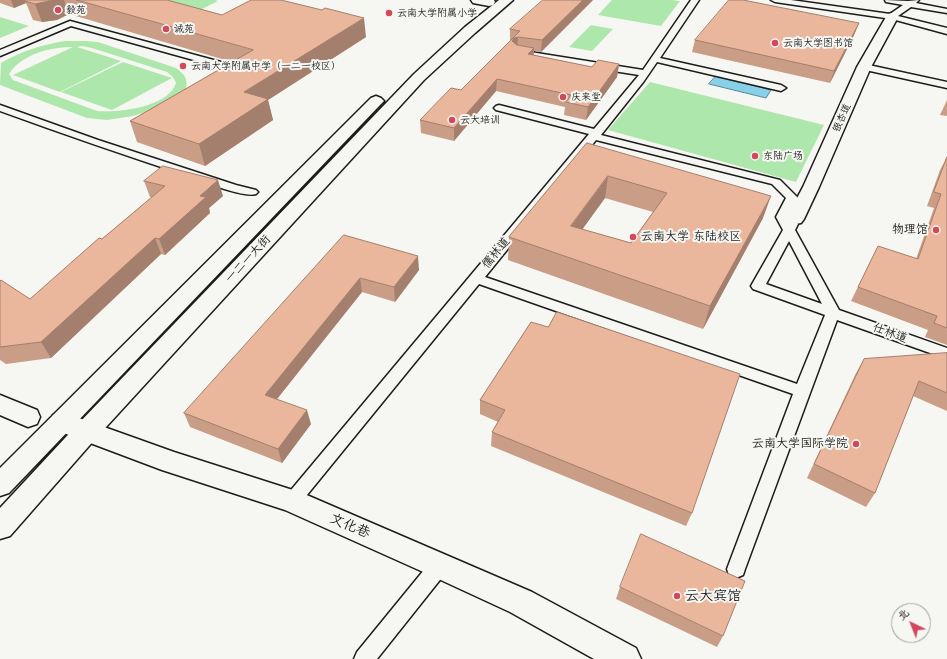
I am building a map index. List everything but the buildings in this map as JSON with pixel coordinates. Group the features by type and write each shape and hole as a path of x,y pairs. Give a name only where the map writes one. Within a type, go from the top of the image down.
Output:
{"main road":[{"name":"一二一大街","path":"0,485 393,84 491,1"},
{"name":"一二一大街","path":"0,527 87,431 419,76 470,30 491,1"},
{"path":"0,404 28,418"},
{"name":"文化巷","path":"62,422 172,462 292,501 521,602 625,659"}],"street":[{"name":"银杏道","path":"792,224 811,187 864,67 892,17"}],"lane":[{"name":"儒林道","path":"292,501 645,73 695,0"},
{"path":"775,0 809,2 892,17 947,31"},
{"path":"889,0 912,2 947,11"},
{"path":"892,17 912,2"},
{"path":"0,53 70,23 240,70"},
{"path":"517,53 645,73"},
{"path":"654,59 781,88"},
{"path":"864,67 947,85"},
{"path":"0,108 94,142 232,187 252,192"},
{"path":"499,108 776,182 792,198 782,217 792,224 833,312 802,391 736,570"},
{"name":"仕林道","path":"792,224 758,286 947,354"},
{"path":"475,278 802,391"},
{"path":"364,659 440,565"}],"green space":[{"path":"166,0 215,0 218,1 200,10"},
{"path":"612,0 680,1 661,26 598,15"},
{"path":"0,17 29,26 0,38"},
{"path":"591,25 613,29 592,51 569,47"},
{"path":"65,41 98,42 176,68 185,77 187,82 186,90 162,107 133,116 107,120 87,118 0,85 1,63 24,52","holes":["82,46 167,72 173,77 176,83 164,98 142,107 117,111 97,111 13,80 9,74 21,61 37,53 55,48 73,47 13,75 60,92 121,61 77,47"]},
{"path":"123,62 172,78 112,110 61,92"},
{"name":"东陆广场","path":"650,82 824,125 796,182 608,130"}],"water":[{"path":"716,76 771,90 766,98 709,84"}],"place":[{"name":"毅苑","path":"58,10"},
{"name":"云南大学附属小学","path":"389,13"},
{"name":"诚苑","path":"166,29"},
{"name":"云南大学图书馆","path":"775,43"},
{"name":"云南大学附属中学（一二一校区）","path":"183,66"},
{"name":"庆来堂","path":"563,97"},
{"name":"云大培训","path":"452,120"},
{"name":"东陆广场","path":"755,156"},
{"name":"物理馆","path":"936,230"},
{"name":"云南大学 东陆校区","path":"633,237"},
{"name":"云南大学国际学院","path":"856,444"},
{"name":"云大宾馆","path":"677,596"}]}
